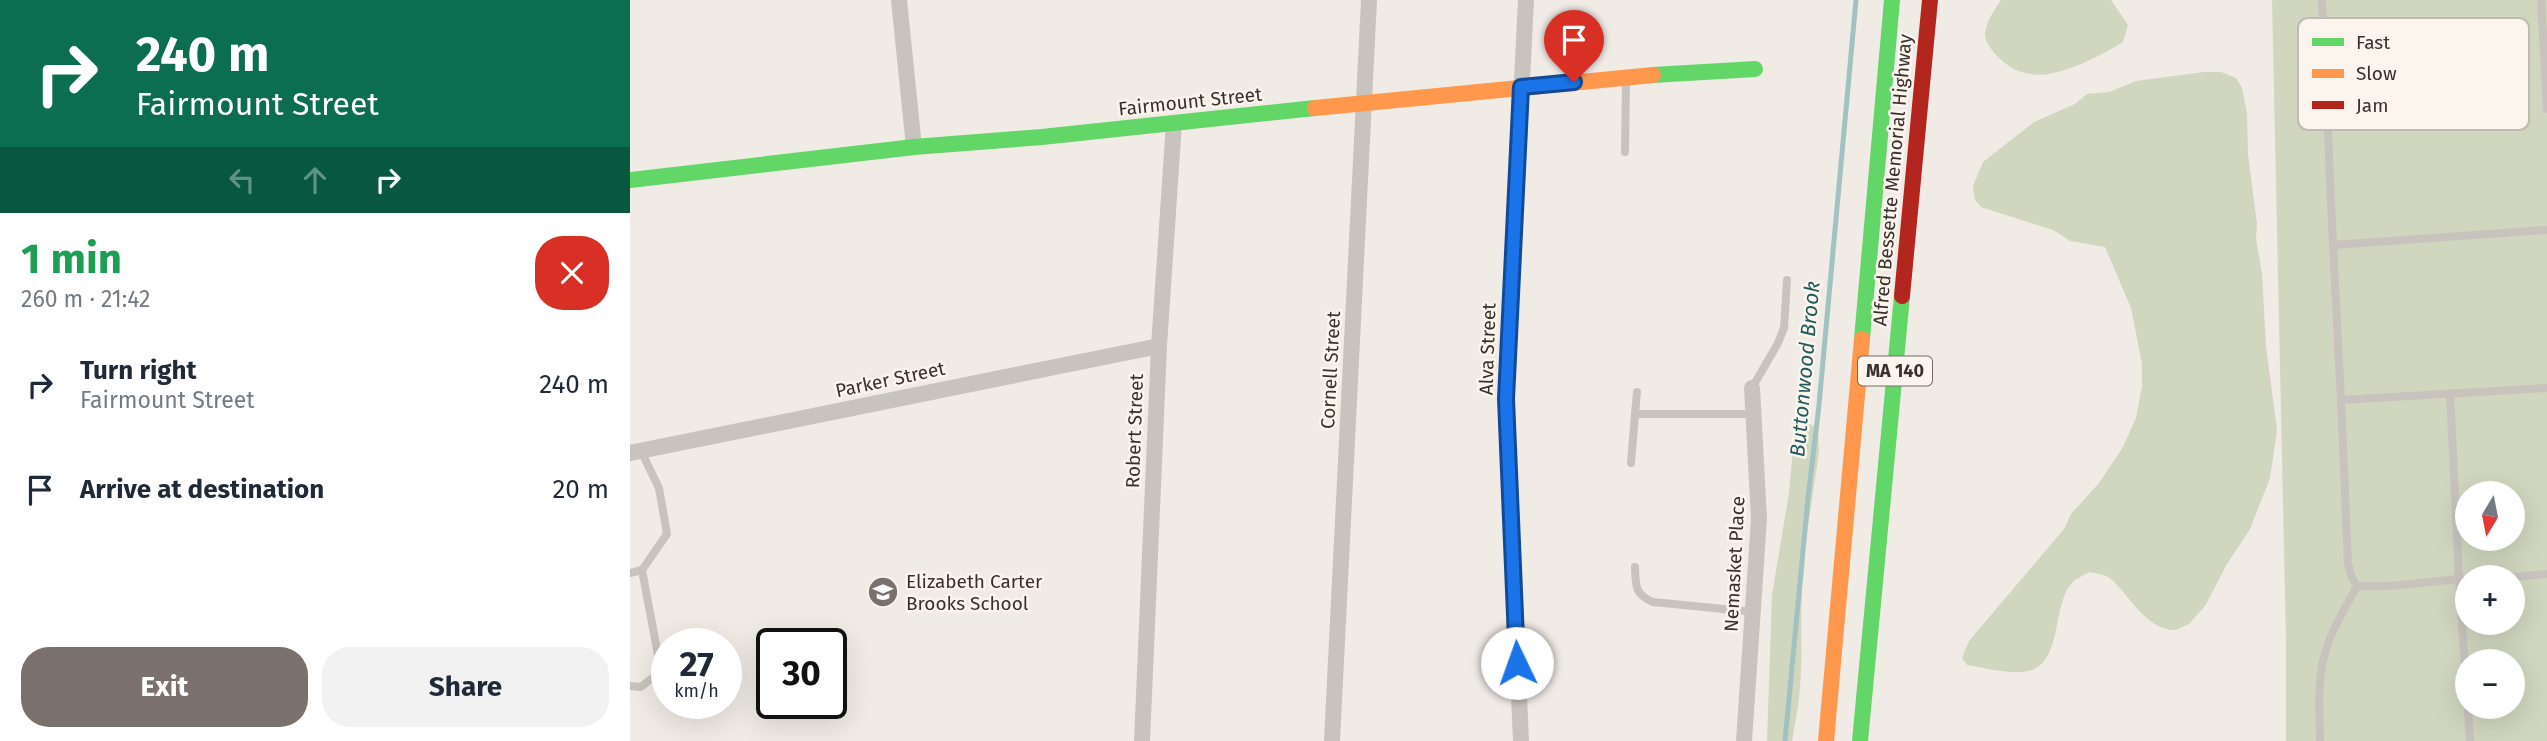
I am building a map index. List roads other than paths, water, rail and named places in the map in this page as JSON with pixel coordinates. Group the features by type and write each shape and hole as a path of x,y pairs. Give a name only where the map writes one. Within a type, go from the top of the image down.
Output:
{"main road":[{"name":"Alfred Bessette Memorial Highway","path":"1826,741 1892,0"},
{"name":"Alfred Bessette Memorial Highway","path":"1860,741 1930,0"},
{"name":"Fairmount Street","path":"630,180 914,147 1042,137 1521,87 1755,69"}],"street":[{"path":"899,0 914,147"},
{"name":"Cornell Street","path":"1332,741 1369,0"},
{"name":"Alva Street","path":"1521,741 1506,399 1526,0"},
{"name":"Robert Street","path":"1142,741 1159,346 1174,122"},
{"name":"Parker Street","path":"635,452 1159,346"},
{"name":"Nemasket Place","path":"1744,741 1759,519 1752,388"}],"lane":[{"path":"2322,0 2323,18"},
{"path":"2541,0 2547,109"},
{"path":"1625,152 1626,78"},
{"path":"2328,130 2348,563 2357,586"},
{"path":"2333,245 2547,230"},
{"path":"1752,388 1779,343 1784,328 1787,280"},
{"path":"2341,400 2547,388"},
{"path":"1631,463 1637,392"},
{"path":"2450,393 2462,565"},
{"path":"1635,414 1754,414"},
{"path":"630,573 642,570 667,534 659,488 635,452"},
{"path":"1635,567 1636,587 1641,597 1653,602 1754,611"},
{"path":"630,686 640,687 661,671 642,570"},
{"path":"2525,576 2547,574"},
{"path":"2357,586 2455,580"},
{"path":"2320,741 2323,658 2357,586"},
{"path":"2465,635 2470,741"}],"waterway":[{"name":"Buttonwood Brook","path":"1785,741 1856,0"}],"place":[{"name":"Elizabeth Carter Brooks School","path":"883,592"}]}
